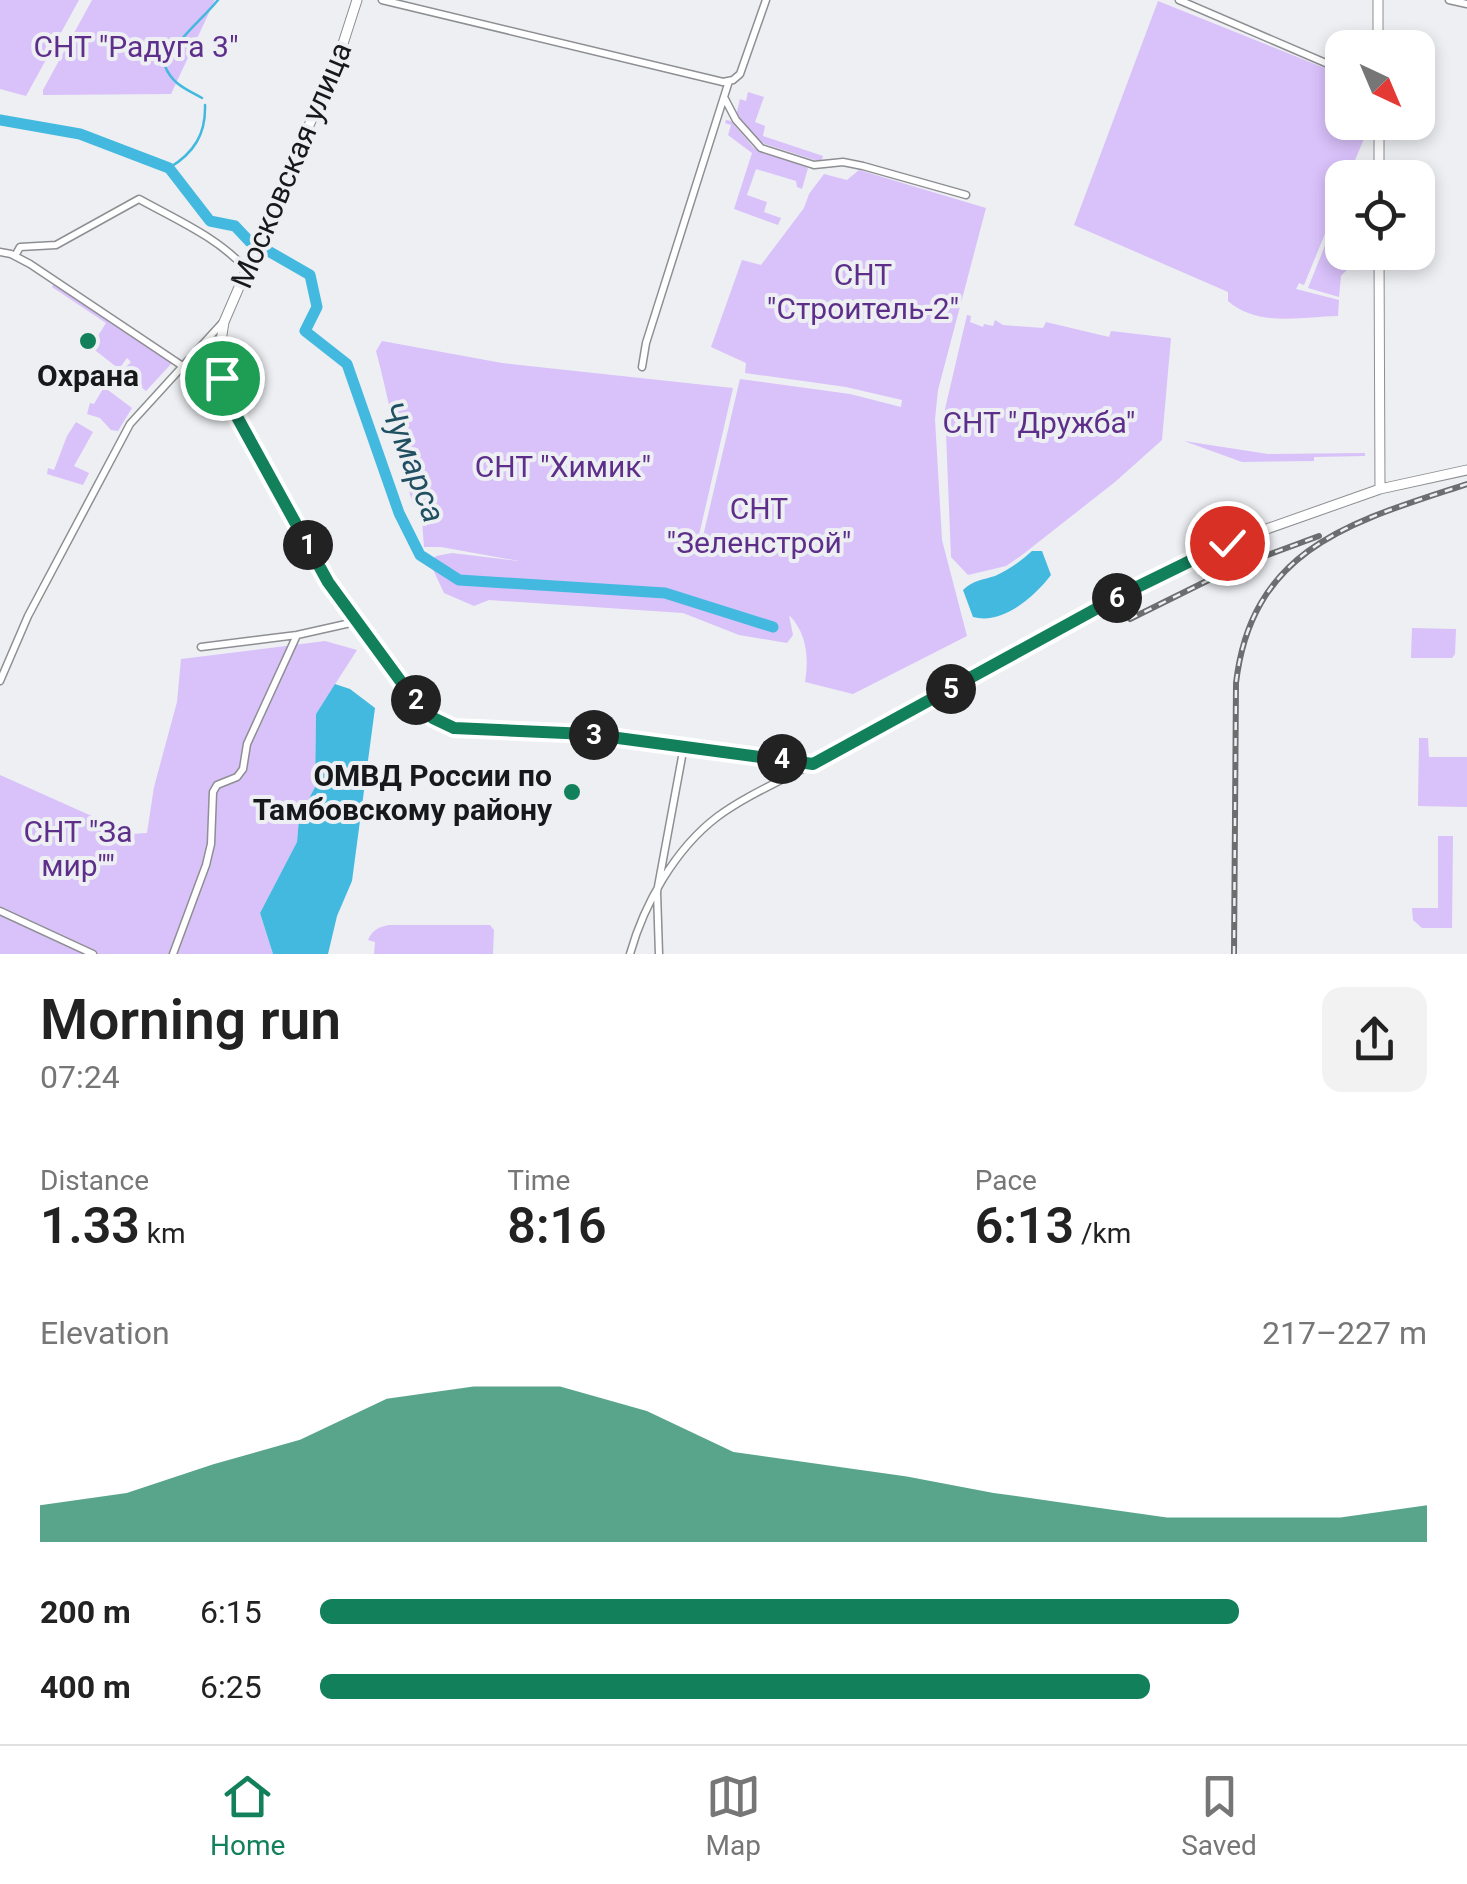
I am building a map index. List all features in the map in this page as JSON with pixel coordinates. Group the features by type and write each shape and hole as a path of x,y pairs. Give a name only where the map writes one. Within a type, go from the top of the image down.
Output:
{"main road":[{"name":"Московская улица","path":"224,322 338,56 356,0"},
{"path":"1378,0 1378,30"},
{"path":"1379,270 1380,489"},
{"path":"224,322 218,354 228,400 310,550 355,622 433,718 454,728 543,730 813,764 1125,593 1222,545 1380,489 1467,470"}],"street":[{"path":"382,0 632,62 729,81"},
{"path":"642,367 646,342 729,81 740,74 766,0"},
{"path":"1179,0 1325,63"},
{"path":"1448,0 1467,4"},
{"path":"724,98 736,120 761,148 814,165 843,162 863,166 966,195"},
{"path":"15,256 20,247 56,245 139,199 190,226 248,271"},
{"path":"0,252 15,256 181,365"},
{"name":"Московская улица","path":"0,681 28,616 130,424 224,322"},
{"path":"201,648 297,635 355,622"},
{"path":"174,954 209,854 212,792 243,769 247,744 297,635"},
{"path":"659,954 657,892 684,745"},
{"path":"630,954 674,861 715,819 813,764"},
{"path":"0,912 93,954"}],"green space":[{"path":"0,0 79,0 26,96 0,89"},
{"name":"СНТ \"Радуга 3\"","path":"92,0 215,0 171,94 43,95"},
{"path":"1158,1 1325,68 1325,140 1363,140 1355,160 1325,160 1325,234 1304,285 1299,283 1296,289 1339,300 1338,316 1280,319 1252,314 1228,301 1228,292 1074,225"},
{"path":"748,92 764,97 755,122 765,126 763,136 823,156 821,162 756,141 736,116 740,99 746,101"},
{"path":"726,120 731,121 754,148 808,168 802,189 796,181 756,169 747,195 767,202 764,212 781,218 778,225 734,209 752,153 728,135 731,125"},
{"path":"859,170 986,208 938,390 935,419 942,540 967,636 853,694 805,682 805,646 789,615 793,635 787,643 739,635 683,613 489,600 474,606 444,593 430,563 436,556 452,553 519,561 424,547 421,507 413,505 376,351 382,341 502,363 733,388 696,548 700,549 740,379 850,394 901,407 902,400 846,387 745,373 746,363 711,347 742,260 761,265 824,174 847,180"},
{"path":"1325,246 1325,270 1347,270 1341,276 1339,297 1308,288"},
{"path":"54,283 172,363 146,391 122,371 131,362 127,358 119,369 91,347 106,323 52,287"},
{"name":"СНТ \"Дружба\"","path":"967,315 971,316 970,322 983,327 993,326 995,320 1003,325 1043,328 1046,322 1109,337 1111,331 1171,338 1162,440 1022,555 1006,566 968,575 951,557 945,409"},
{"path":"104,387 132,408 118,431 87,414 90,403 94,404"},
{"path":"76,422 93,432 74,466 89,473 83,485 47,474 48,468 54,470"},
{"path":"1184,441 1268,454 1365,456 1242,462"},
{"path":"1412,628 1456,629 1455,654 1452,658 1411,658"},
{"name":"СНТ \"За мир\"\"","path":"325,641 357,650 316,714 315,787 299,818 297,842 260,913 273,954 0,954 0,775 132,834 147,833 154,787 177,702 181,659"},
{"path":"1419,738 1428,738 1429,757 1467,757 1467,807 1418,806"},
{"path":"1438,836 1453,836 1452,928 1422,928 1413,920 1412,908 1438,908"},
{"path":"389,925 490,925 494,930 493,954 374,954 375,942 368,940 377,929"}],"water":[{"path":"1032,551 1042,551 1051,575 1044,583 1006,613 973,617 963,590 1005,571"},
{"path":"335,684 350,689 375,708 352,881 337,916 328,954 273,954 260,913 297,842 299,818 315,787 316,714"}],"waterway":[{"path":"202,98 176,82 165,66 182,39 218,0"},
{"path":"169,168 197,142 205,105"},
{"name":"Чумарса","path":"0,120 80,134 169,168 210,221 235,226 250,242"},
{"name":"Чумарса","path":"270,252 310,275 317,307 305,331 347,364 399,513 420,555 459,580 665,593 773,627"}],"railway":[{"path":"1234,954 1236,683 1246,637 1263,599 1287,570 1316,546 1349,527 1467,484"},
{"path":"1130,619 1235,567 1319,536"}],"place":[{"name":"Охрана","path":"88,341"},
{"name":"ОМВД России по Тамбовскому району","path":"572,792"}],"route":[{"path":"222,378 228,400 328,582 410,694 433,718 454,728 588,734 813,764 1125,593 1227,543"}],"park label":[{"name":"СНТ \"Строитель-2\"","path":"863,291"},
{"name":"СНТ \"Химик\"","path":"563,466"},
{"name":"СНТ \"Зеленстрой\"","path":"759,525"}]}
